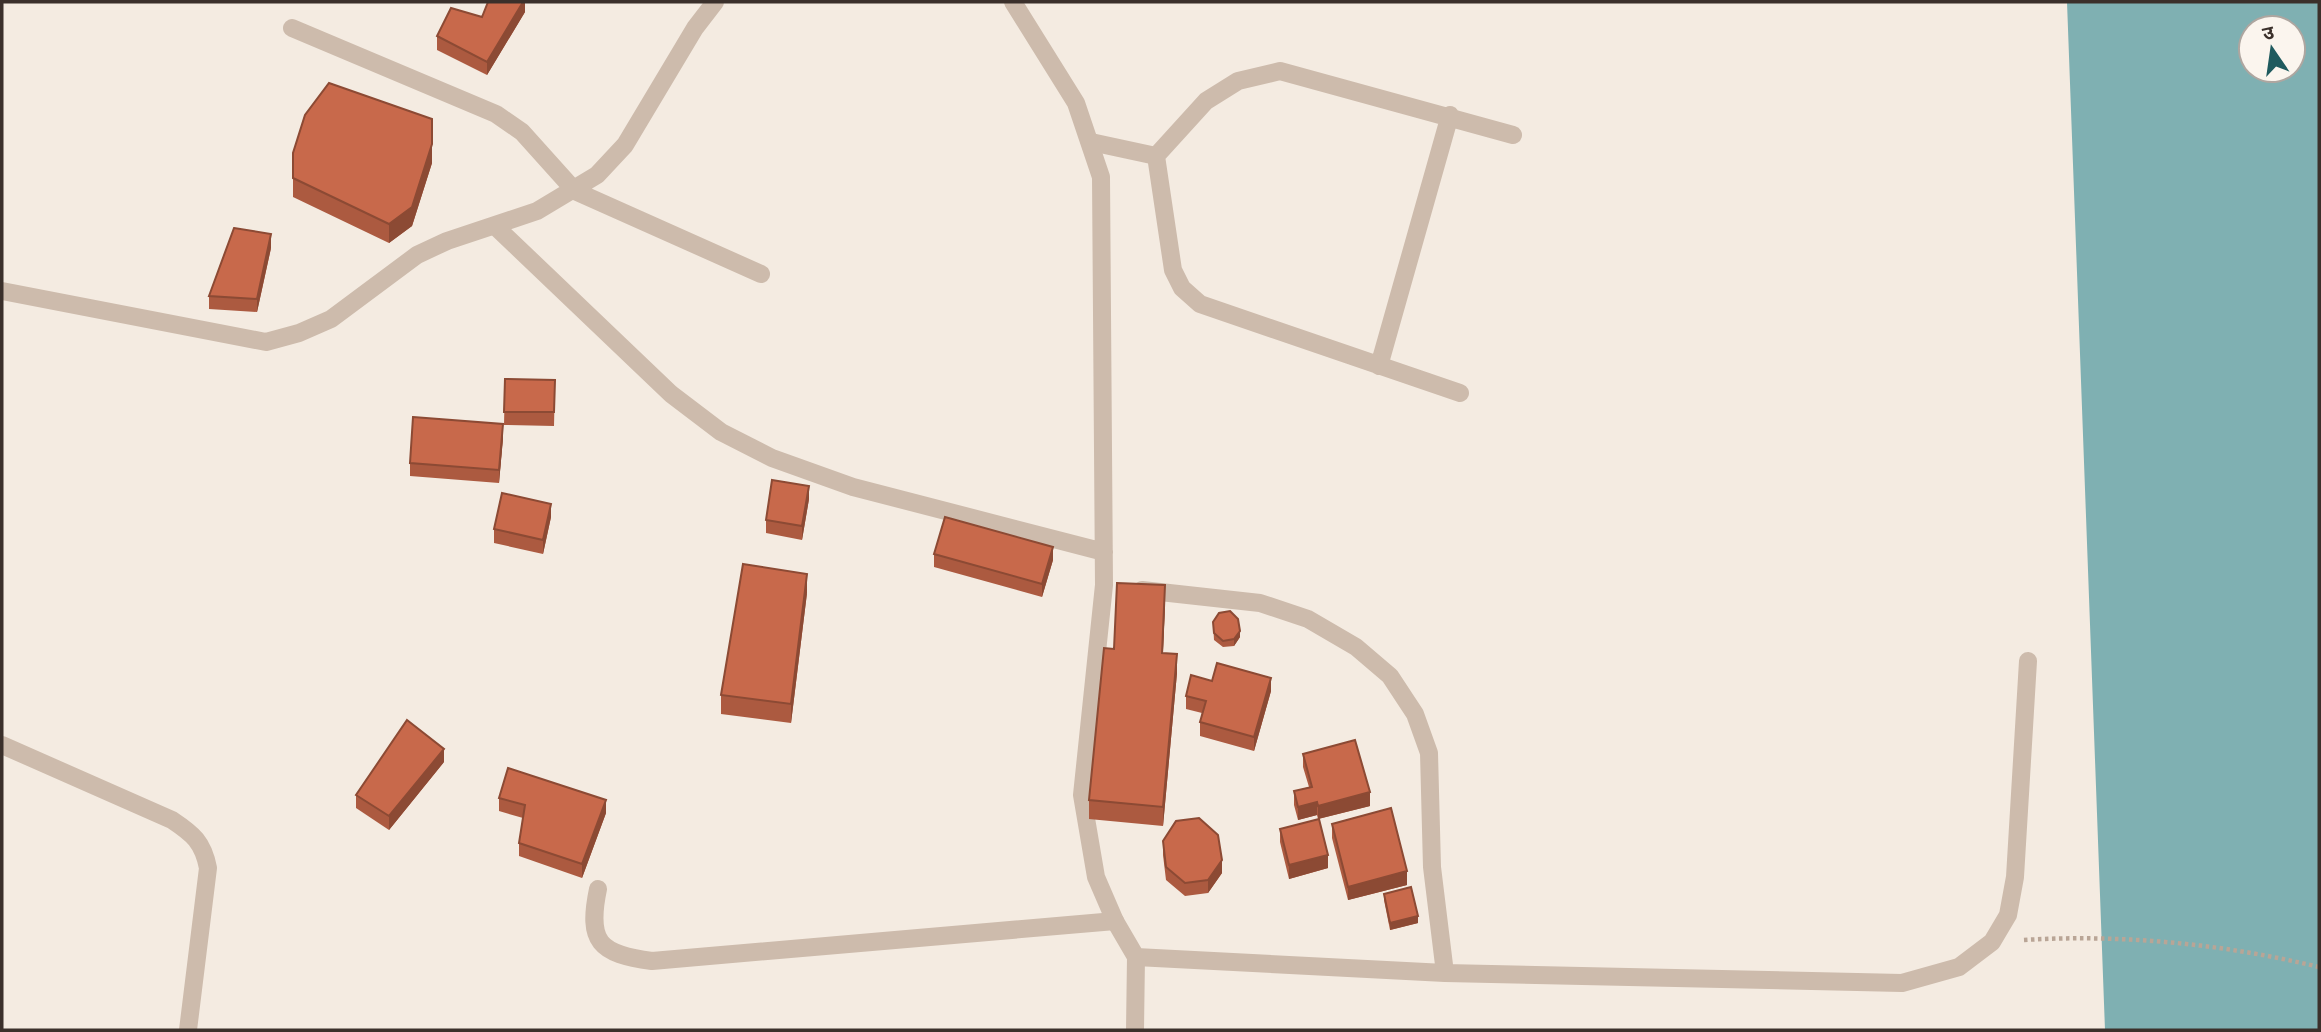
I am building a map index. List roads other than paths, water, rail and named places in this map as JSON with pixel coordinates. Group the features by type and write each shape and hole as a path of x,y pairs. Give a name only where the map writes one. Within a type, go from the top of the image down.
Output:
{"street":[{"path":"2,291 266,342 299,333 331,319 417,255 447,241 537,211 575,191 597,175 625,145 695,28 715,2"},
{"path":"1013,2 1076,103 1101,177 1104,552 1117,587 1082,794 1096,877 1115,922 1136,957 1135,1030"},
{"path":"292,27 496,114 523,132 575,191 761,274"},
{"path":"1156,156 1206,101 1238,81 1280,71 1450,115 1513,135"},
{"path":"1380,366 1450,115"},
{"path":"1091,142 1156,156"},
{"path":"1156,156 1173,270 1182,288 1200,304 1460,393"},
{"path":"495,226 671,394 721,432 772,458 853,488 1104,552"},
{"path":"1117,587 1260,603 1308,619 1356,648 1390,676 1415,714 1429,753 1432,867 1445,973"},
{"path":"1136,957 1445,973 1902,983 1959,967 1992,942 2008,915 2015,877 2028,661"},
{"path":"2,745 172,820 194,835 205,850 208,868 188,1030"},
{"path":"598,889 592,918 603,945 620,957 652,961 1115,922"}],"water":[{"path":"2067,2 2319,2 2319,1030 2105,1030"}]}
